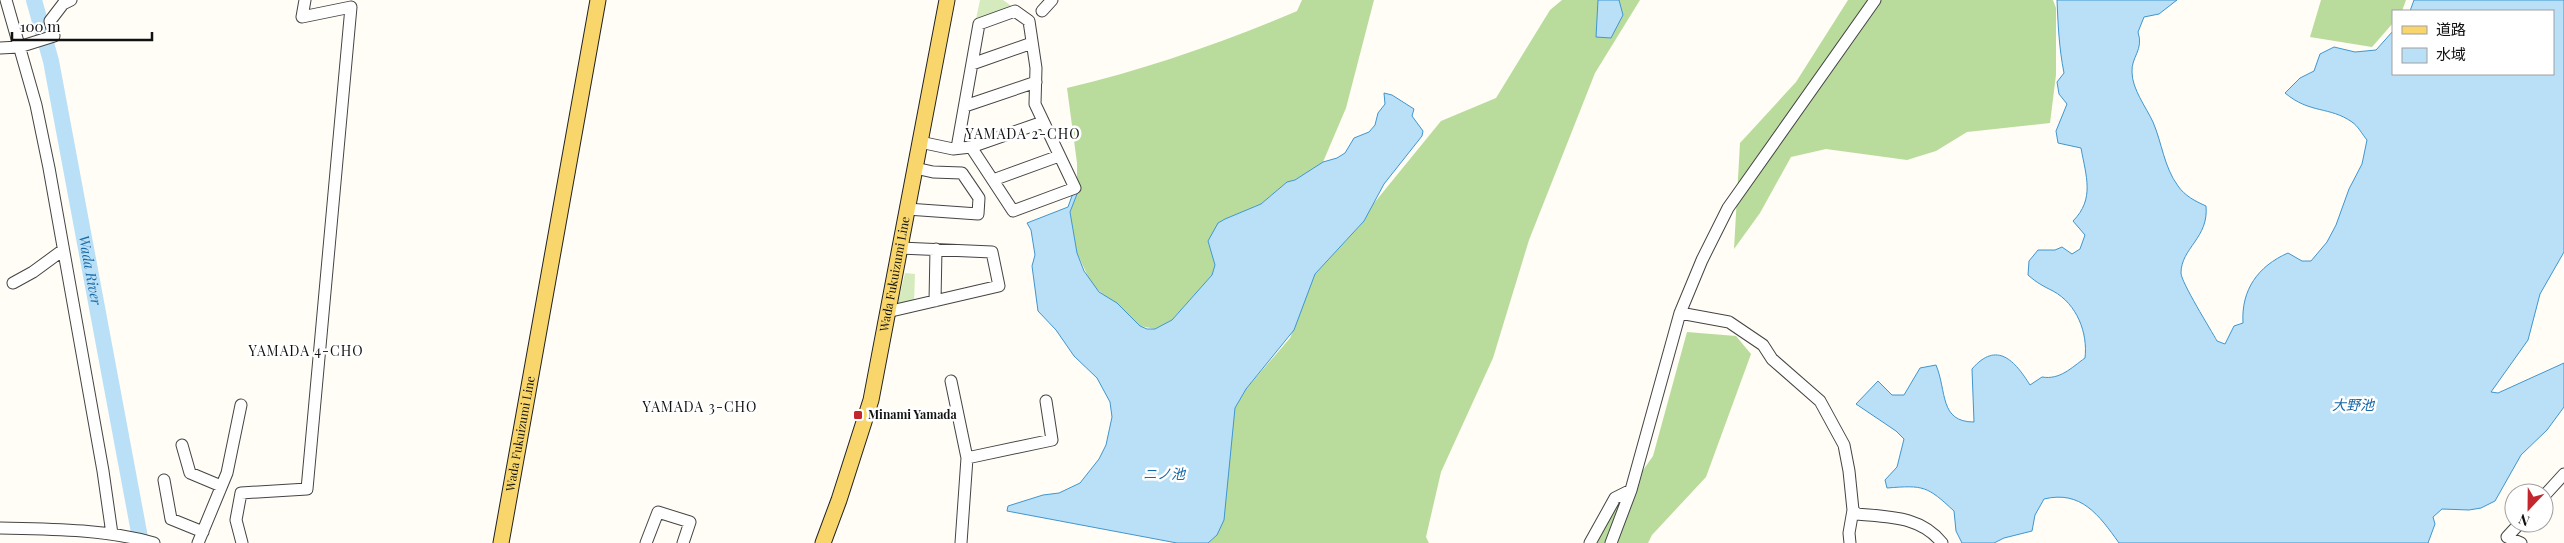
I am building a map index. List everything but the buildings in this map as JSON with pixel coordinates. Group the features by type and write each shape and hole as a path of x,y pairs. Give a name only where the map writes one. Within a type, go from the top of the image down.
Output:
{"main road":[{"name":"Wada Fukuizumi Line","path":"501,543 598,0"},
{"name":"Wada Fukuizumi Line","path":"823,543 871,400 947,0"}],"street":[{"path":"6,0 36,105 62,239 103,471 112,534"},
{"path":"0,48 19,47 54,36 50,21 63,4 71,0"},
{"path":"242,543 236,520 241,493 307,489 351,8 302,17 304,0"},
{"path":"1042,11 1052,0"},
{"path":"1611,543 1630,490 1680,312 1702,260 1728,208 1875,0"},
{"path":"957,148 979,24 1015,11 1030,21 1036,82 1035,104 1075,188 1013,211 972,147"},
{"path":"972,64 1032,43"},
{"path":"965,106 1036,82"},
{"path":"920,142 957,148 972,147 1043,122"},
{"path":"993,180 1059,156"},
{"path":"907,209 978,214 979,198 962,173 933,172 915,168"},
{"path":"888,312 999,286 992,252 900,248"},
{"path":"13,283 33,272 63,250"},
{"path":"935,301 936,250"},
{"path":"1680,312 1729,322 1764,345 1772,359 1820,401 1844,445 1854,510 1848,533 1850,543"},
{"path":"950,381 967,458 961,543"},
{"path":"967,458 1052,440 1046,401"},
{"path":"198,543 227,473 241,406"},
{"path":"182,445 190,473 221,486"},
{"path":"2554,485 2564,474"},
{"path":"164,480 171,519 202,532"},
{"path":"1590,543 1615,498 1630,490"},
{"path":"1854,510 1857,514 1904,519 1921,524 1935,534 1942,543"},
{"path":"646,543 658,512 690,522 683,543"},
{"path":"0,528 53,528 112,534 150,542"},
{"path":"2511,533 2507,537 2521,543"}],"green space":[{"path":"980,0 1003,0 1013,7 976,19"},
{"path":"1302,0 1374,0 1346,108 1323,162 1295,180 1287,182 1261,204 1219,223 1208,241 1215,265 1212,275 1172,320 1155,329 1140,326 1092,285 1077,253 1070,212 1077,194 1077,163 1067,88 1155,64 1241,34 1297,11"},
{"path":"1562,0 1640,0 1595,73 1529,240 1493,358 1441,472 1426,537 1429,543 1208,543 1217,535 1235,408 1246,389 1290,338 1315,274 1364,221 1370,208 1441,121 1496,98 1550,10"},
{"path":"1848,0 2053,0 2056,8 2056,75 2050,123 1967,132 1936,151 1907,160 1826,149 1791,157 1760,213 1734,249 1740,143 1796,82"},
{"path":"2321,0 2406,0 2402,10 2392,10 2392,24 2372,47 2310,37"},
{"path":"905,273 915,274 914,303 897,306"},
{"path":"1687,332 1736,336 1751,354 1706,477 1652,535 1648,543 1592,543 1653,456"}],"water":[{"path":"1598,0 1619,0 1623,15 1611,38 1596,37"},
{"name":"大野池","path":"2057,0 2177,0 2159,14 2144,17 2138,32 2139,44 2132,72 2134,85 2153,122 2173,179 2187,195 2206,206 2206,217 2203,226 2185,256 2181,273 2191,296 2217,341 2225,344 2234,326 2243,323 2243,311 2248,290 2260,272 2277,258 2288,253 2302,261 2311,261 2327,242 2336,225 2349,189 2362,164 2367,140 2354,124 2344,117 2294,100 2285,93 2300,78 2314,71 2320,54 2334,47 2355,52 2376,50 2392,32 2392,75 2554,75 2554,10 2410,10 2414,0 2564,0 2564,252 2540,294 2528,340 2491,392 2498,393 2564,363 2564,407 2547,430 2521,455 2495,501 2481,508 2469,510 2442,509 2433,517 2435,524 2428,543 2119,543 2104,523 2088,507 2069,498 2057,497 2044,499 2035,515 2032,531 2004,538 1994,543 1962,543 1956,531 1954,511 1937,496 1917,487 1887,488 1885,480 1897,467 1904,439 1896,431 1856,404 1878,381 1892,395 1904,395 1920,368 1936,365 1949,411 1963,421 1974,422 1972,369 1981,360 1997,355 2005,357 2018,368 2030,385 2042,377 2060,375 2085,358 2083,329 2069,303 2028,275 2029,261 2038,250 2055,250 2062,247 2072,254 2080,249 2085,235 2073,221 2080,213 2087,196 2081,148 2058,143 2056,131 2067,104 2059,94 2057,82 2064,73"},
{"name":"ニノ池","path":"1384,93 1392,95 1414,109 1412,116 1423,131 1422,136 1384,184 1364,221 1315,274 1294,330 1246,389 1235,408 1224,520 1217,535 1208,543 1177,543 1007,511 1008,506 1043,495 1059,493 1080,483 1099,459 1106,445 1112,417 1110,402 1097,378 1074,356 1056,330 1038,311 1032,266 1035,255 1031,230 1027,223 1068,207 1073,193 1077,194 1070,212 1077,253 1084,271 1099,292 1117,303 1140,326 1147,329 1155,329 1172,320 1212,275 1215,265 1208,241 1218,223 1261,204 1287,182 1295,180 1323,162 1337,158 1345,153 1354,138 1369,132 1375,125 1378,113 1385,104"}],"waterway":[{"name":"Wada River","path":"34,0 51,61 141,543"}],"place":[{"name":"Minami Yamada","path":"858,415"}],"district":[{"name":"YAMADA 2-CHO","path":"1023,134"},
{"name":"YAMADA 4-CHO","path":"306,351"},
{"name":"YAMADA 3-CHO","path":"700,407"}]}
